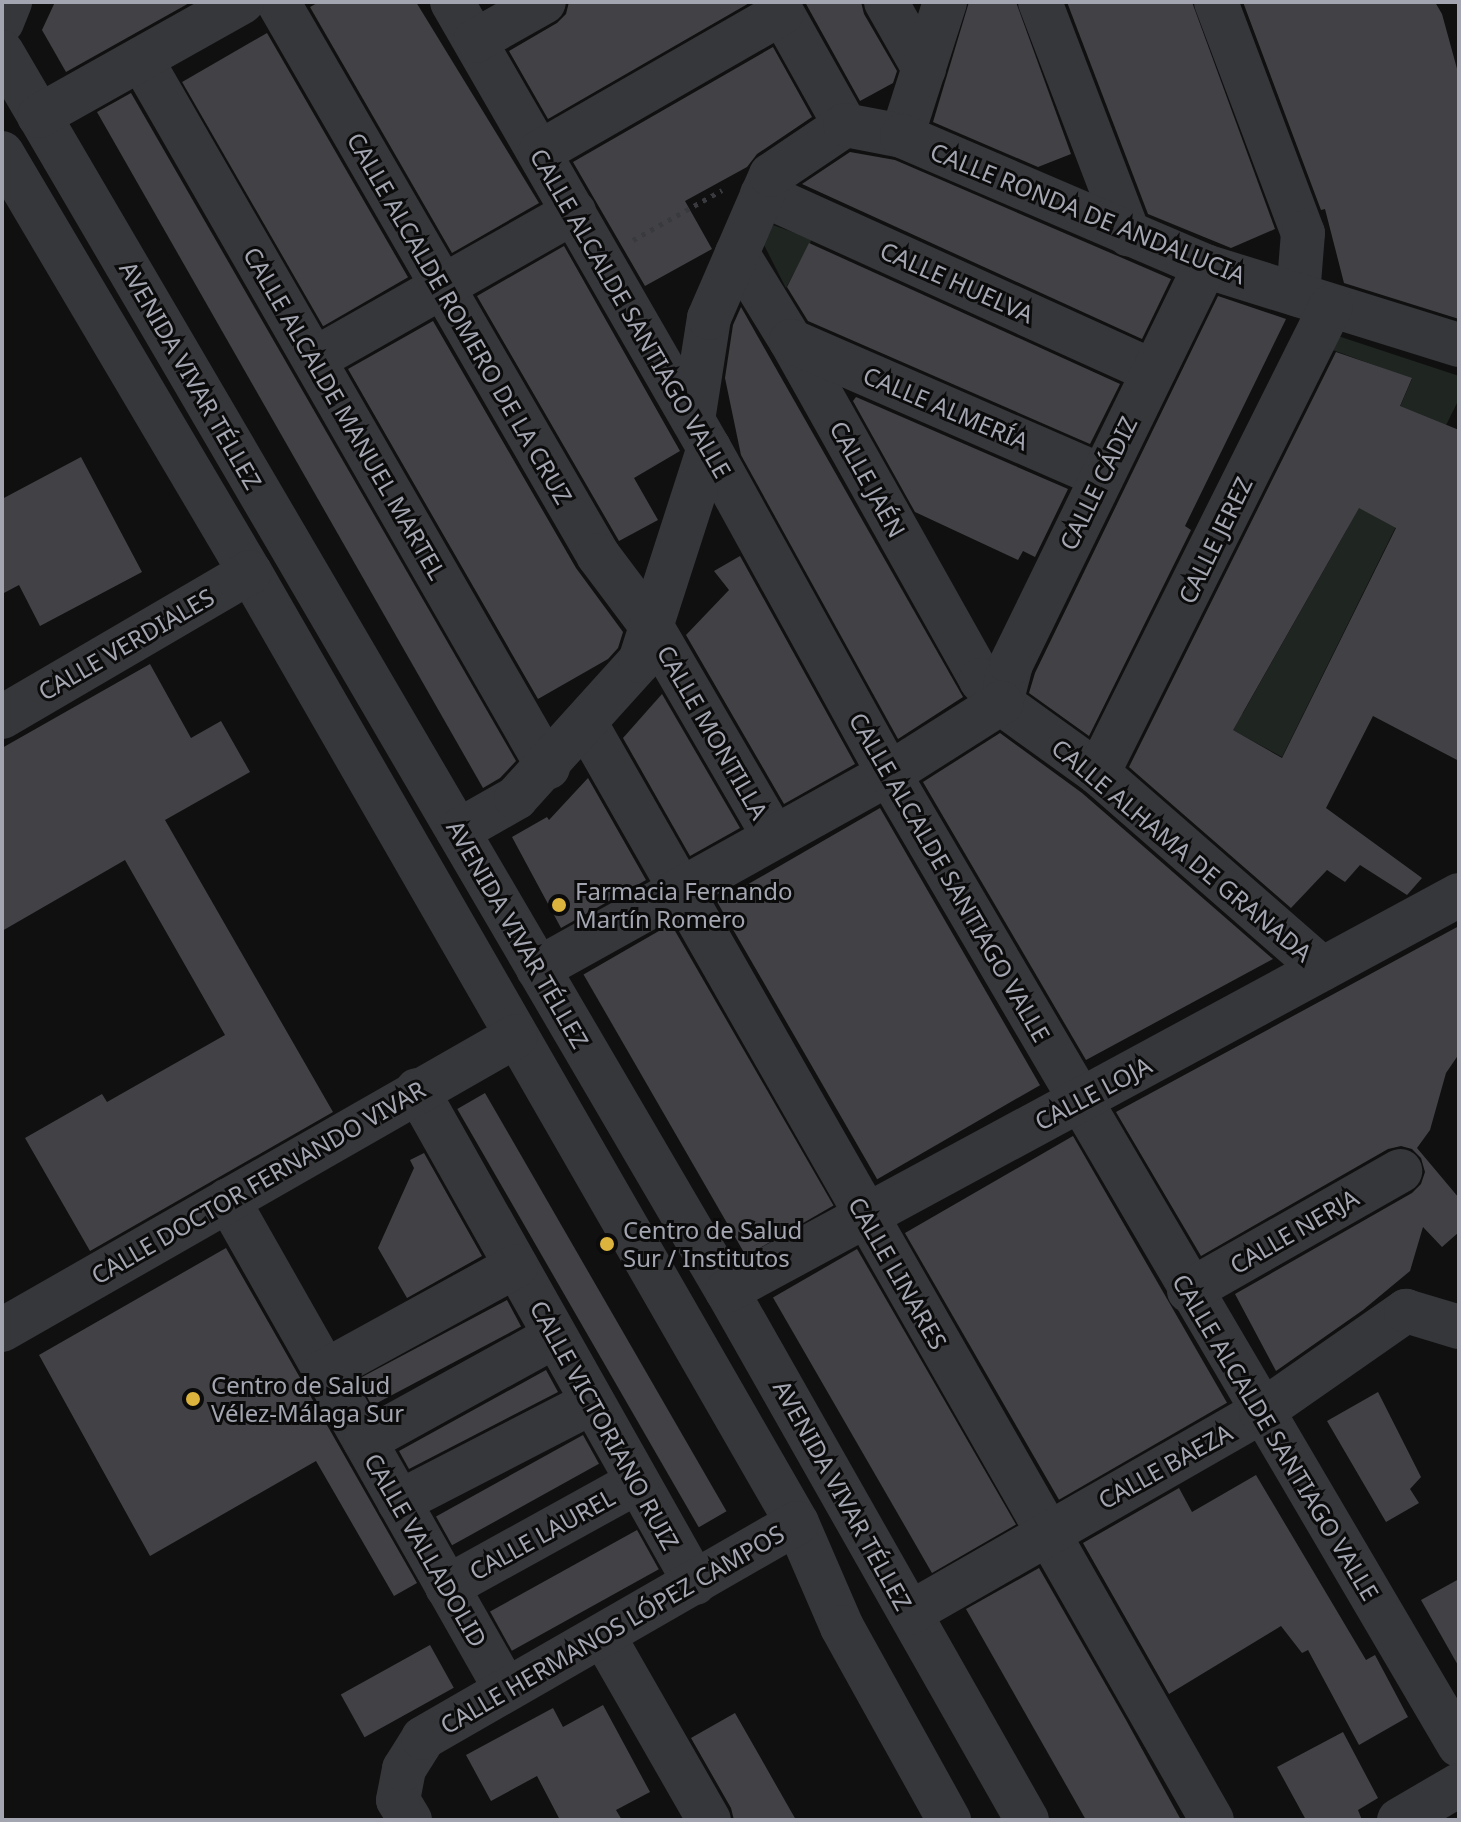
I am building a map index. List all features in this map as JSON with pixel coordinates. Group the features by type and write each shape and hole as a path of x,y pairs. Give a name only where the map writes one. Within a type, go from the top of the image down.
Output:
{"street":[{"path":"2,22 10,2"},
{"path":"39,116 242,2"},
{"name":"CALLE ALCALDE ROMERO DE LA CRUZ","path":"278,2 598,555 652,627"},
{"name":"CALLE ALCALDE SANTIAGO VALLE","path":"452,2 701,434 889,774 1189,1291 1459,1745"},
{"path":"475,41 544,2"},
{"path":"886,2 924,69"},
{"path":"902,136 945,2"},
{"path":"1040,2 1129,235"},
{"path":"1216,2 1303,233 1314,301"},
{"path":"458,831 516,798 548,767 640,661 674,558 701,434 709,318 771,175 845,125 779,8 540,152"},
{"name":"AVENIDA VIVAR TÉLLEZ","path":"2,52 727,1291 1027,1820"},
{"name":"CALLE ALCALDE MANUEL MARTEL","path":"141,59 548,767"},
{"name":"CALLE RONDA DE ANDALUCIA","path":"845,125 902,136 1205,266 1459,345"},
{"name":"AVENIDA VIVAR TÉLLEZ","path":"2,153 250,572 797,1523 842,1627 949,1820"},
{"name":"CALLE HUELVA","path":"762,194 1152,371"},
{"path":"315,359 574,212"},
{"name":"CALLE JAÉN","path":"737,253 791,341 981,680 1001,703"},
{"name":"CALLE CÁDIZ","path":"1001,703 1011,664 1205,266"},
{"name":"CALLE JEREZ","path":"1098,773 1314,301"},
{"name":"CALLE ALMERÍA","path":"791,341 1101,476"},
{"path":"674,558 696,537 713,531 733,530 759,538"},
{"name":"CALLE VERDIALES","path":"2,717 250,572"},
{"name":"CALLE MONTILLA","path":"652,627 774,837"},
{"path":"538,969 889,774 1001,703"},
{"name":"CALLE ALHAMA DE GRANADA","path":"1001,703 1098,773 1323,969"},
{"name":"CALLE LINARES","path":"586,724 1212,1820"},
{"name":"CALLE LOJA","path":"727,1291 1459,895"},
{"name":"CALLE DOCTOR FERNANDO VIVAR","path":"2,1330 516,1036"},
{"name":"CALLE VICTORIANO RUIZ","path":"417,1090 695,1583"},
{"name":"CALLE NERJA","path":"1189,1291 1400,1171"},
{"name":"CALLE VALLADOLID","path":"228,1200 506,1690"},
{"path":"325,1371 516,1266"},
{"name":"CALLE BAEZA","path":"910,1613 1261,1412 1406,1311 1459,1327"},
{"path":"365,1441 555,1336"},
{"path":"399,1502 593,1402"},
{"name":"CALLE LAUREL","path":"447,1587 637,1482"},
{"name":"CALLE HERMANOS LÓPEZ CAMPOS","path":"410,1820 398,1800 404,1769 423,1738 797,1523"},
{"path":"603,1635 709,1820"},
{"path":"1399,1820 1459,1785"}],"path":[{"path":"601,258 739,181 762,194"}],"shaded area":[{"path":"773,225 812,239 786,288 763,243"},
{"path":"1335,335 1459,376 1459,399 1282,757 1227,727 1243,713 1346,531 1412,379 1330,349"}],"building":[{"path":"55,2 191,2 66,72 42,30"},
{"path":"319,2 416,2 539,203 452,253 310,7"},
{"path":"569,2 751,2 548,119 509,51 557,23 566,14"},
{"path":"805,2 861,2 864,14 897,71 893,83 860,101"},
{"path":"969,2 1016,2 1071,154 1038,167 933,122"},
{"path":"1067,2 1192,2 1275,229 1231,248 1148,214"},
{"path":"1243,2 1435,2 1442,14 1459,76 1459,319 1344,283 1325,209 1321,210"},
{"path":"267,33 408,277 323,326 182,82"},
{"path":"773,47 812,117 757,154 747,167 685,201 712,249 645,286 573,162"},
{"path":"131,93 516,761 500,778 483,788 97,112"},
{"path":"850,152 895,160 1171,279 1142,339 802,184"},
{"path":"809,243 1120,384 1090,444 808,321 787,287"},
{"path":"564,246 680,451 634,478 658,520 619,541 477,296"},
{"path":"1218,296 1286,319 1185,526 1191,530 1089,736 1029,693 1035,673"},
{"path":"741,307 963,697 898,739 741,455 725,378 733,325"},
{"path":"433,321 576,568 623,632 618,648 608,659 538,699 348,369"},
{"path":"1336,352 1412,378 1400,406 1459,430 1459,761 1373,716 1326,808 1422,878 1407,895 1360,865 1345,882 1327,870 1291,908 1129,767","holes":["1359,508 1396,528 1282,758 1233,730"]},
{"path":"856,397 1068,489 1035,557 1023,551 1018,560 915,512 853,401"},
{"path":"81,457 142,572 40,626 19,585 2,594 2,499"},
{"path":"740,556 855,764 784,804 686,635 729,590 714,571"},
{"path":"150,664 191,738 221,721 250,772 165,820 333,1112 90,1251 25,1138 102,1094 107,1102 225,1035 125,860 2,931 2,748"},
{"path":"662,694 740,828 690,856 623,738"},
{"path":"1000,733 1082,793 1273,959 1086,1060 923,782"},
{"path":"588,778 646,880 561,928 512,837 547,817 549,820"},
{"path":"880,808 1040,1085 877,1179 717,902"},
{"path":"671,924 834,1205 746,1256 584,974"},
{"path":"1459,926 1459,1054 1446,1073 1430,1130 1417,1148 1459,1198 1459,1232 1442,1247 1423,1227 1410,1271 1363,1310 1276,1371 1235,1294 1412,1193 1421,1184 1425,1172 1421,1158 1412,1149 1401,1146 1388,1149 1201,1256 1116,1112"},
{"path":"485,1093 727,1511 699,1527 457,1109"},
{"path":"1073,1136 1227,1403 1059,1500 905,1233"},
{"path":"424,1153 482,1256 407,1298 378,1248 414,1168 410,1160"},
{"name":"Centro de Salud Vélez-Málaga Sur","path":"226,1248 417,1583 394,1596 316,1461 150,1556 39,1355"},
{"path":"857,1249 1016,1524 932,1573 773,1298"},
{"path":"507,1300 521,1326 372,1406 358,1379"},
{"path":"546,1370 558,1392 409,1469 399,1451"},
{"path":"1378,1392 1421,1477 1410,1489 1419,1503 1386,1522 1327,1421"},
{"path":"583,1435 599,1464 452,1545 436,1516"},
{"path":"1256,1475 1366,1660 1375,1655 1408,1717 1359,1745 1308,1650 1302,1653 1281,1626 1169,1694 1083,1543 1179,1488 1192,1512"},
{"path":"637,1530 659,1569 512,1651 490,1611"},
{"path":"1039,1568 1181,1820 1086,1820 966,1609"},
{"path":"1459,1579 1459,1667 1421,1600"},
{"path":"430,1645 454,1688 365,1737 341,1694"},
{"path":"603,1705 650,1792 616,1810 622,1820 560,1820 537,1776 491,1801 466,1755 553,1708 563,1727"},
{"path":"735,1713 796,1820 734,1820 731,1808 691,1738"},
{"path":"1343,1732 1378,1798 1358,1810 1362,1820 1306,1820 1277,1767"}],"place":[{"name":"Farmacia Fernando Martín Romero","path":"559,905"},
{"name":"Centro de Salud Sur / Institutos","path":"607,1244"},
{"name":"Centro de Salud Vélez-Málaga Sur","path":"193,1399"}]}
